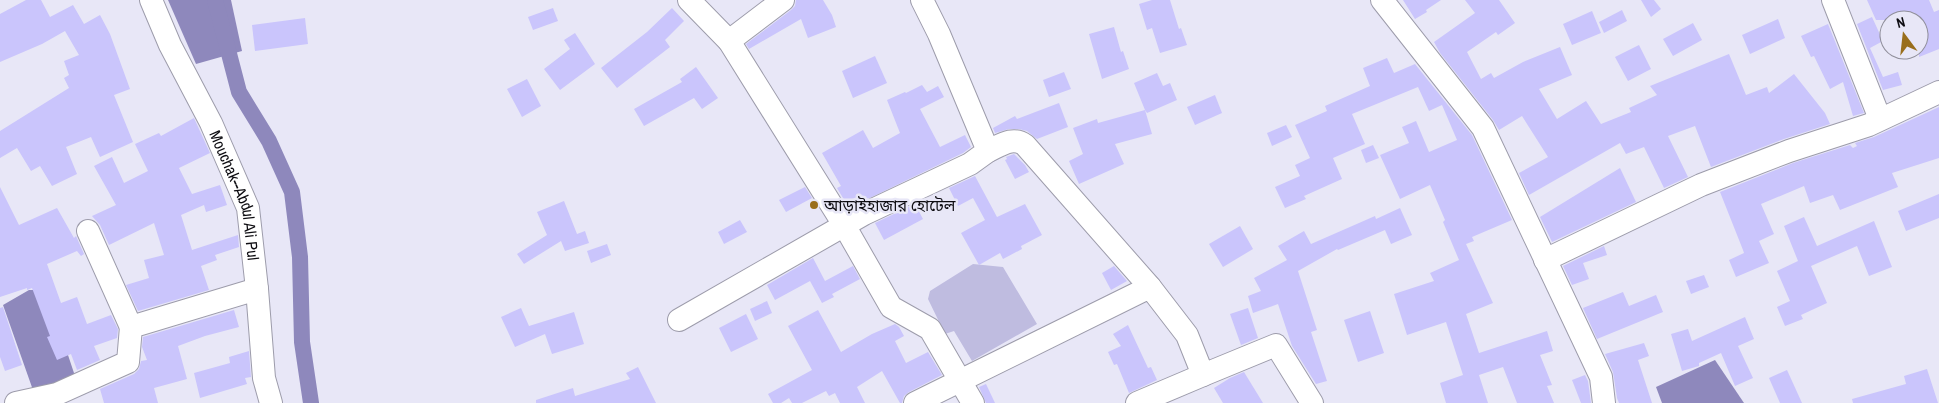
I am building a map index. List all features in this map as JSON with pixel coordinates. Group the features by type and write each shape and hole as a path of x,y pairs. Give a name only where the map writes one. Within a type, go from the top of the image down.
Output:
{"street":[{"name":"Mouchak--Abdul Ali Pul","path":"151,0 170,45 211,123 248,208 264,378 271,403"},
{"path":"689,0 729,41 844,225 890,307 930,329 972,403"},
{"path":"729,41 783,0"},
{"path":"922,0 988,151"},
{"path":"1382,0 1483,128 1601,377 1604,403"},
{"path":"1833,0 1880,120"},
{"path":"1545,260 1701,185 1789,151 1880,120 1939,92"},
{"path":"679,320 864,214 970,164 988,151 1012,140 1018,140 1025,145 1150,287 1187,335 1204,375"},
{"path":"16,403 57,394 128,362 131,327 88,231"},
{"path":"916,403 1150,287"},
{"path":"131,327 257,289"},
{"path":"1137,403 1276,345 1312,403"}],"shaded area":[{"path":"168,0 231,0 242,51 196,64"},
{"path":"973,264 1003,267 1037,324 972,361 954,331 945,334 928,299 930,291"},
{"path":"29,290 52,290 53,310 76,379 34,393 3,305"},
{"path":"1715,360 1744,403 1662,403 1656,387"}],"building":[{"path":"26,0 41,0 50,17 73,5 84,24 100,15 110,34 130,89 114,95 133,142 100,157 91,137 66,147 77,174 52,186 40,166 31,171 17,148 0,158 0,131 69,88 64,78 69,75 64,61 79,55 65,31 42,44 0,62 0,14"},
{"path":"796,0 823,0 832,15 836,27 808,38 801,19 749,49 746,44 791,10 795,6"},
{"path":"1152,0 1170,0 1179,29 1181,28 1187,45 1160,53 1152,28 1147,30 1139,4"},
{"path":"1403,0 1441,0 1415,19"},
{"path":"1465,0 1499,0 1515,23 1498,35 1496,32 1467,52 1481,79 1491,73 1494,78 1523,62 1560,47 1572,75 1539,89 1557,119 1586,101 1601,124 1631,112 1629,108 1657,95 1650,86 1729,54 1746,95 1767,87 1769,93 1794,74 1825,113 1830,124 1784,139 1711,167 1695,126 1668,136 1688,177 1664,188 1644,147 1626,154 1620,143 1529,195 1519,173 1548,157 1522,116 1499,130 1440,53 1434,42 1475,13"},
{"path":"1641,0 1654,0 1661,9 1651,17"},
{"path":"1867,0 1929,0 1934,12 1939,10 1939,49 1929,53 1929,10 1879,10 1879,20 1876,20"},
{"path":"553,8 558,21 533,30 528,17"},
{"path":"672,8 684,21 665,40 670,47 617,88 601,68 647,32"},
{"path":"1622,10 1627,21 1604,33 1599,22"},
{"path":"1592,11 1601,33 1572,45 1563,24"},
{"path":"1872,17 1879,32 1879,43 1870,48 1883,77 1898,72 1902,85 1883,90 1857,24"},
{"path":"305,18 308,44 255,51 252,25"},
{"path":"1778,19 1785,38 1750,54 1742,35"},
{"path":"1693,23 1702,40 1673,56 1663,39"},
{"path":"1828,24 1864,113 1853,116 1843,82 1830,89 1814,56 1811,57 1801,36"},
{"path":"1114,27 1121,52 1123,51 1129,69 1102,79 1089,34"},
{"path":"575,33 595,64 560,90 544,69 570,49 564,40"},
{"path":"1639,45 1651,69 1628,81 1615,57"},
{"path":"875,56 887,83 853,98 842,71"},
{"path":"1387,58 1394,73 1415,64 1472,135 1512,220 1472,237 1474,241 1466,244 1493,303 1466,314 1479,353 1547,331 1553,351 1540,355 1552,385 1547,386 1554,403 1517,403 1503,367 1479,375 1488,403 1446,403 1440,383 1463,375 1446,322 1407,335 1394,294 1434,281 1430,273 1459,260 1430,185 1400,199 1380,155 1409,143 1402,127 1416,121 1429,152 1457,140 1442,105 1429,111 1418,87 1352,114 1365,144 1333,158 1342,179 1304,196 1306,199 1285,208 1275,187 1300,176 1295,165 1310,158 1295,125 1327,111 1325,106 1370,86 1363,68"},
{"path":"696,67 718,98 702,109 694,98 644,126 634,109 682,82 680,79"},
{"path":"1064,72 1071,89 1049,97 1043,80"},
{"path":"1157,73 1163,86 1170,83 1177,100 1147,113 1134,83"},
{"path":"527,79 541,106 522,117 507,89"},
{"path":"922,85 927,92 938,86 944,97 920,109 940,147 965,135 971,147 963,153 849,208 837,188 841,186 822,153 863,130 873,148 900,133 887,100"},
{"path":"1215,95 1222,113 1195,125 1187,107"},
{"path":"1059,103 1068,127 1037,139 1027,131 1019,129 1009,129 995,133 993,128 1015,116 1017,119"},
{"path":"1939,107 1939,158 1892,173 1898,187 1840,210 1833,195 1810,203 1804,186 1761,204 1774,234 1759,241 1769,263 1736,277 1729,260 1744,253 1720,192 1793,163 1850,145 1853,148 1857,146 1855,143 1874,137"},
{"path":"1145,110 1152,134 1115,144 1124,164 1079,184 1069,161 1083,154 1073,128 1097,119 1098,123"},
{"path":"194,118 210,153 179,168 192,194 220,185 227,205 206,212 204,205 181,215 192,250 238,235 239,247 215,255 217,260 201,266 209,290 138,311 126,285 149,278 144,260 164,255 154,223 109,245 100,225 92,216 116,205 94,166 112,157 124,183 148,171 135,144 159,133 161,136"},
{"path":"1286,125 1292,137 1272,146 1267,133"},
{"path":"1373,145 1379,158 1366,163 1361,150"},
{"path":"1014,154 1029,172 1015,179 1005,160 1007,159 1006,157"},
{"path":"1620,168 1636,202 1552,242 1540,217"},
{"path":"975,176 997,217 1025,204 1042,235 1021,246 1022,249 1003,259 1000,253 979,265 961,233 985,220 973,198 958,206 949,188"},
{"path":"0,187 19,225 57,208 74,238 76,236 84,254 81,256 77,251 47,264 61,303 77,297 87,324 111,315 118,329 117,338 94,346 100,360 77,370 71,354 57,360 47,337 50,336 32,288 0,297"},
{"path":"805,187 812,198 786,212 779,200"},
{"path":"1939,194 1939,218 1906,231 1898,211"},
{"path":"564,201 577,234 585,231 589,243 565,251 561,241 524,264 517,254 547,235 537,212"},
{"path":"915,204 923,219 884,240 875,223"},
{"path":"1400,208 1412,235 1391,244 1385,230 1337,249 1298,271 1317,330 1311,332 1327,381 1316,384 1292,346 1278,304 1253,313 1248,296 1261,291 1254,278 1287,260 1278,246 1304,231 1311,244 1375,216 1376,219"},
{"path":"1804,217 1817,246 1874,221 1892,267 1869,276 1857,246 1811,266 1827,303 1801,315 1803,319 1785,326 1777,307 1790,301 1777,271 1798,261 1784,226"},
{"path":"740,220 747,232 724,244 718,232"},
{"path":"1240,226 1253,249 1223,267 1209,244"},
{"path":"607,244 611,255 591,263 587,251"},
{"path":"1604,246 1607,255 1583,263 1589,279 1572,285 1563,266"},
{"path":"813,258 825,281 853,266 860,279 832,294 834,297 822,303 810,281 775,300 767,285"},
{"path":"1114,266 1127,281 1111,290 1102,273"},
{"path":"1704,275 1709,287 1691,294 1686,281"},
{"path":"1623,292 1629,306 1656,295 1663,312 1597,339 1583,308"},
{"path":"767,301 772,313 755,321 750,309"},
{"path":"3,307 22,365 5,371 0,357 0,308"},
{"path":"521,308 529,326 574,312 584,344 552,354 545,334 515,347 501,317"},
{"path":"1248,308 1258,338 1241,345 1230,314"},
{"path":"234,310 239,327 205,336 178,346 187,379 154,388 158,403 104,403 100,389 134,374 139,369 141,361 147,360 142,347 143,337"},
{"path":"818,310 841,352 872,334 895,324 904,336 895,341 906,363 928,352 942,375 909,392 904,396 902,403 900,403 882,371 857,387 865,403 840,403 835,393 829,396 826,391 802,403 792,403 789,398 781,403 773,403 768,394 812,370 788,326"},
{"path":"1370,311 1384,353 1358,362 1344,320"},
{"path":"746,314 758,339 731,352 719,328"},
{"path":"1745,317 1754,339 1738,346 1753,378 1735,386 1721,353 1699,363 1699,366 1682,371 1671,334 1688,329 1692,341"},
{"path":"1128,325 1148,368 1151,367 1157,380 1129,393 1117,364 1114,365 1108,352 1121,346 1113,334"},
{"path":"1644,343 1649,356 1638,360 1652,403 1619,403 1613,372 1605,354"},
{"path":"249,351 251,377 245,378 247,384 200,398 194,373 230,363 229,357"},
{"path":"638,367 656,403 536,403 536,400 573,388 575,396 630,379 626,373"},
{"path":"1927,369 1938,403 1853,403 1852,399 1906,384 1904,376"},
{"path":"1787,370 1802,403 1780,403 1769,378"},
{"path":"1244,372 1263,403 1223,403 1214,388"},
{"path":"1585,375 1588,381 1591,403 1581,403 1572,380"},
{"path":"986,384 995,403 986,403 979,387"}],"waterway":[{"path":"215,0 239,92 269,141 292,192 300,257 302,342 311,403"}],"place":[{"name":"আড়াইহাজার হোটেল","path":"814,205"}]}
